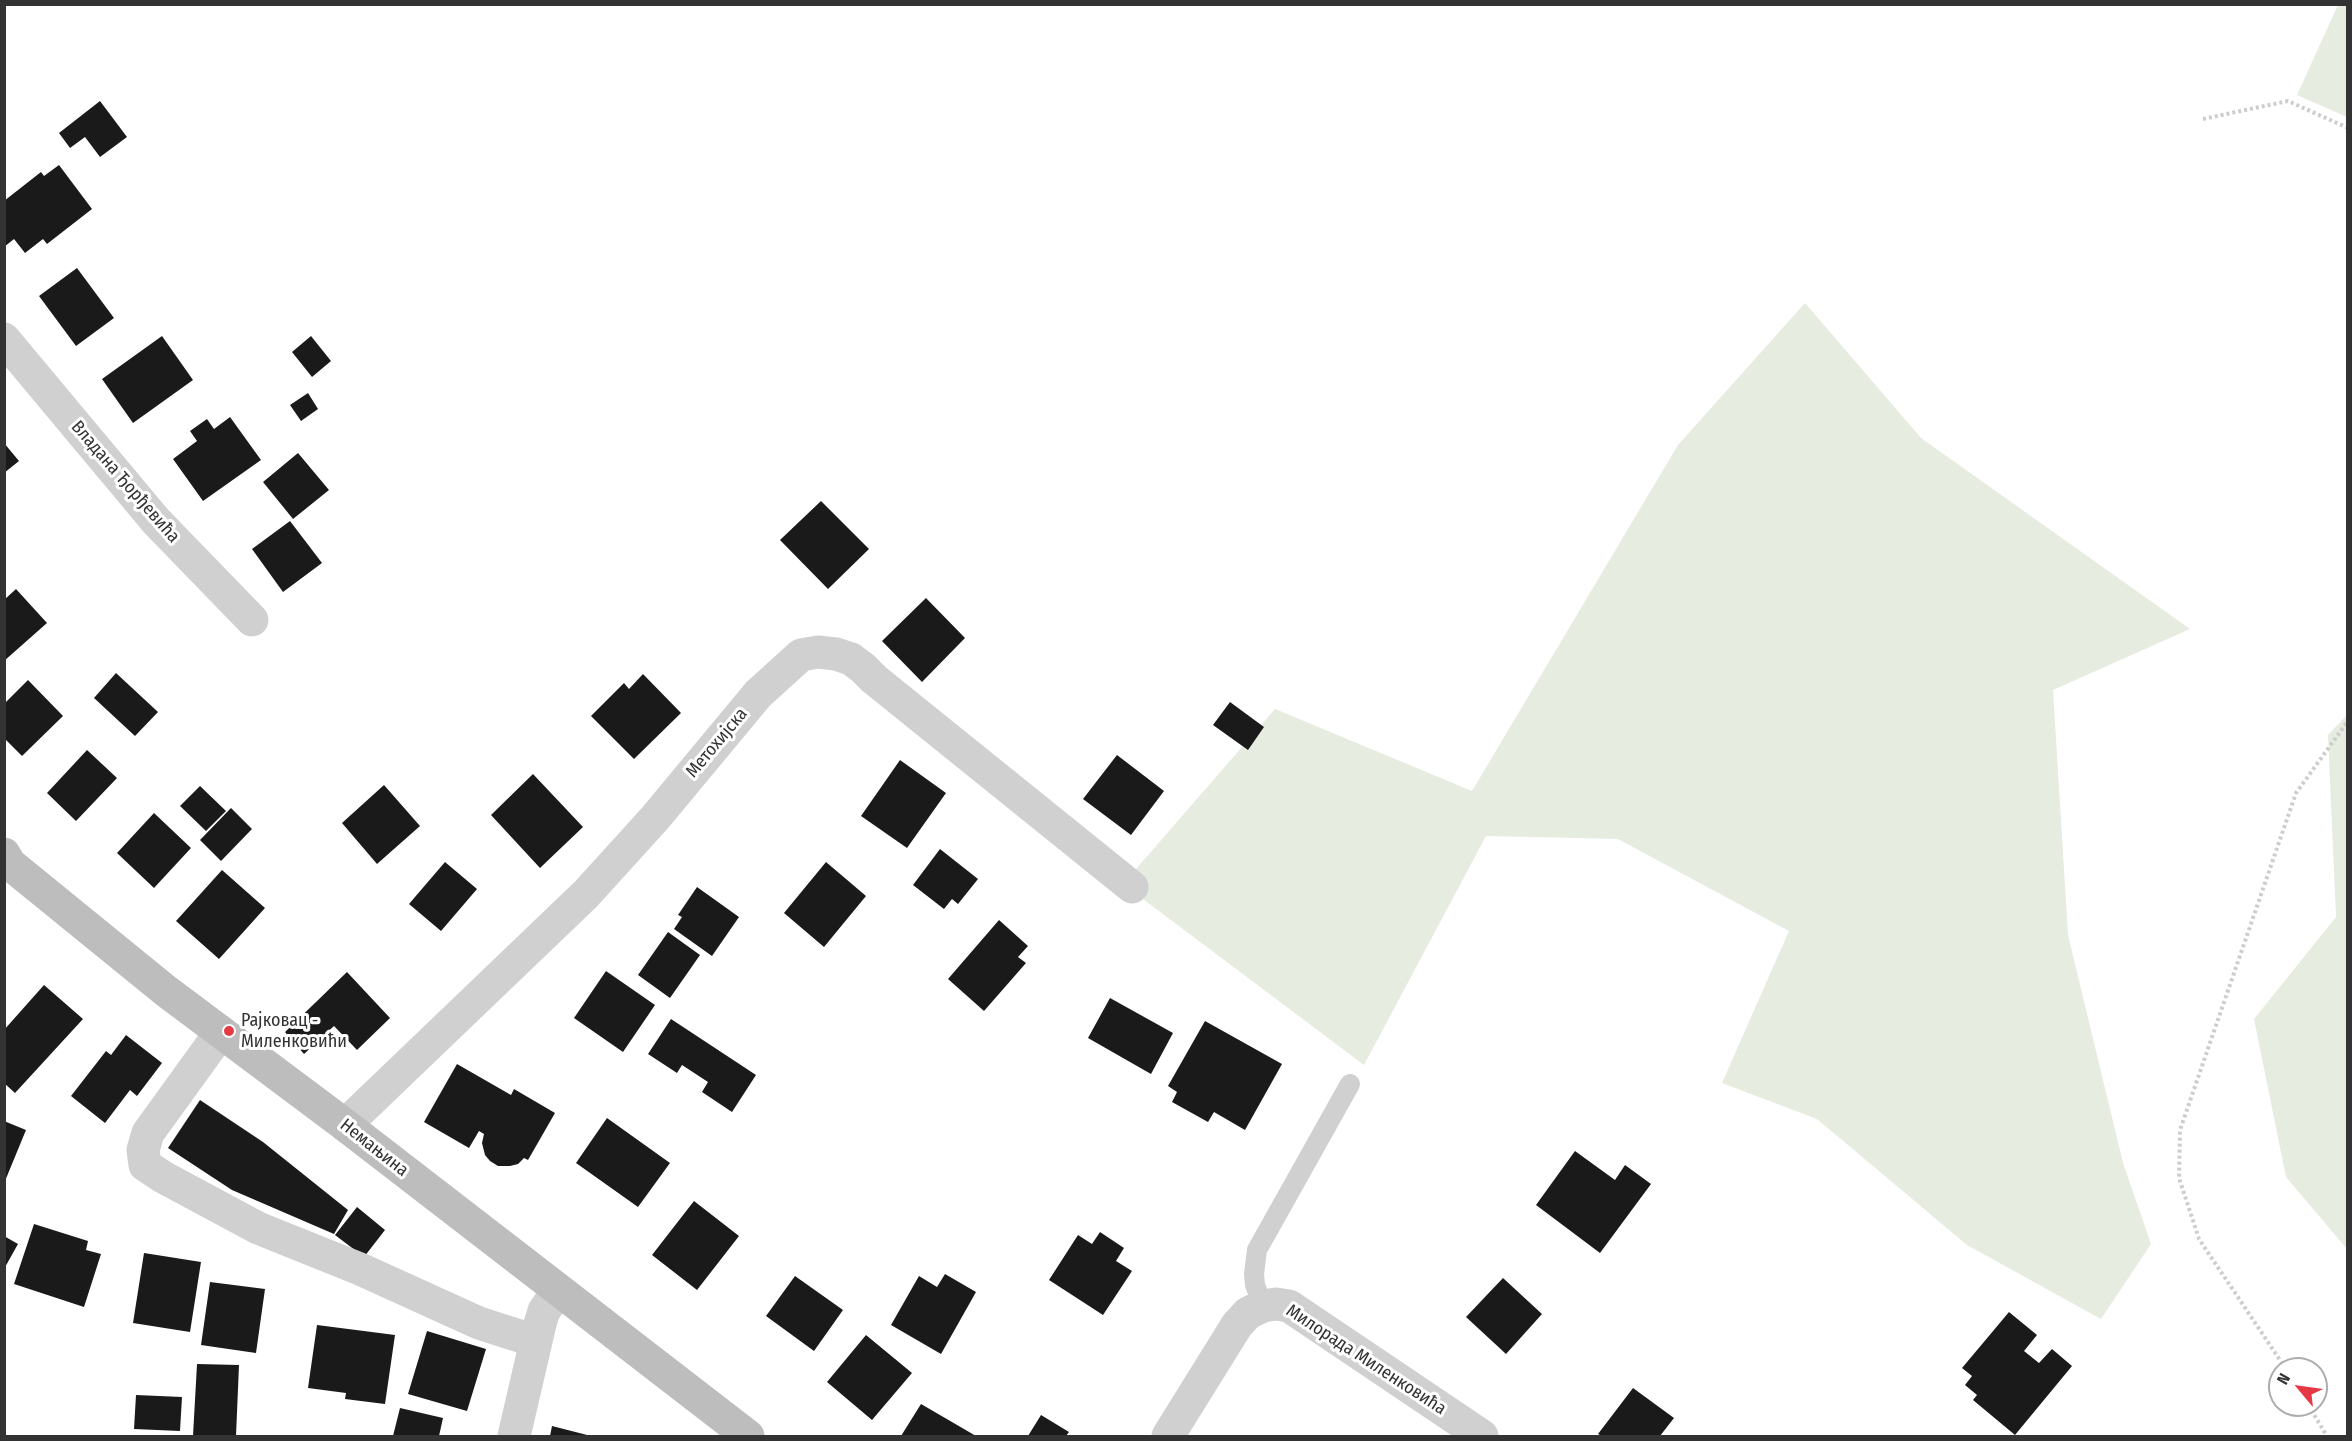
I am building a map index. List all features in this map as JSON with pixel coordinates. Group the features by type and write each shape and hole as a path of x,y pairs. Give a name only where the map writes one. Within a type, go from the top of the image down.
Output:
{"street":[{"name":"Владана Ђорђевића","path":"4,339 156,521 252,620"},
{"name":"Метохијска","path":"345,1125 586,894 655,818 758,694 801,655 818,652 836,654 850,659 863,668 1132,887"},
{"name":"Немањина","path":"6,864 108,946 345,1125 748,1437"},
{"path":"221,1032 148,1133 143,1150 146,1165 163,1177 258,1228 360,1269 479,1323 535,1341"},
{"path":"514,1437 535,1341 544,1311 558,1290"},
{"name":"Милорада Миленковића","path":"1168,1437 1237,1325 1248,1313 1263,1306 1276,1304 1289,1306 1482,1437"}],"lane":[{"path":"1263,1306 1255,1285 1254,1263 1257,1250 1350,1084"}],"path":[{"path":"2203,119 2288,101 2348,128"},
{"path":"2278,1357 2199,1239 2180,1178 2180,1130 2296,793 2348,721"},
{"path":"2315,1417 2327,1437"}],"shaded area":[{"path":"2338,5 2347,5 2347,117 2297,95"},
{"path":"1805,303 1921,438 2190,629 2053,690 2068,935 2123,1163 2151,1244 2101,1319 1967,1245 1817,1119 1722,1083 1789,931 1618,839 1486,836 1364,1065 1123,884 1275,709 1472,791 1678,445"},
{"path":"2347,715 2347,1249 2286,1177 2254,1019 2336,917 2328,735"}],"building":[{"path":"100,101 127,137 100,157 85,137 70,148 59,133"},
{"path":"59,165 92,209 47,244 43,239 25,253 14,239 4,247 4,201 41,172 44,176"},
{"path":"77,268 114,318 76,346 39,296"},
{"path":"162,336 193,380 133,423 102,379"},
{"path":"311,336 331,361 312,377 292,352"},
{"path":"308,393 318,409 301,421 290,405"},
{"path":"230,417 261,460 203,501 173,459 197,441 190,431 207,419 214,429"},
{"path":"4,443 19,461 4,473"},
{"path":"298,453 329,490 293,519 263,482"},
{"path":"821,501 869,549 828,589 780,540"},
{"path":"290,521 322,563 283,592 252,549"},
{"path":"16,589 47,623 4,661 4,600"},
{"path":"926,598 965,638 922,682 882,641"},
{"path":"116,673 158,712 135,736 94,698"},
{"path":"643,674 681,713 634,759 591,716 624,683 629,689"},
{"path":"28,680 63,716 22,756 4,738 4,704"},
{"path":"1230,702 1264,727 1248,750 1213,725"},
{"path":"87,750 117,778 76,821 47,793"},
{"path":"1117,755 1164,791 1131,835 1083,799"},
{"path":"900,760 946,793 907,848 861,816"},
{"path":"533,774 583,827 540,868 491,815"},
{"path":"384,785 420,826 377,864 342,823"},
{"path":"200,786 226,811 206,831 180,806"},
{"path":"231,808 252,829 221,861 200,840"},
{"path":"154,813 191,848 154,888 117,853"},
{"path":"940,849 978,879 958,904 952,899 944,909 913,885"},
{"path":"445,862 477,889 441,931 409,904"},
{"path":"826,862 866,896 824,947 784,913"},
{"path":"222,870 265,908 219,959 176,921"},
{"path":"697,887 739,917 712,956 674,929 682,917 678,915"},
{"path":"999,920 1028,946 1018,957 1026,963 984,1011 948,979"},
{"path":"668,932 700,955 670,998 638,975"},
{"path":"606,971 655,1005 623,1052 574,1018"},
{"path":"347,972 390,1018 357,1050 334,1026 304,1054 285,1032"},
{"path":"44,985 83,1019 15,1093 4,1083 4,1030"},
{"path":"1110,998 1173,1033 1151,1074 1088,1038"},
{"path":"671,1019 756,1075 732,1112 702,1092 708,1082 682,1065 677,1073 648,1054"},
{"path":"1205,1021 1282,1064 1245,1130 1214,1112 1208,1122 1172,1102 1177,1092 1168,1086"},
{"path":"126,1035 162,1063 137,1096 130,1090 105,1123 71,1096 106,1051 111,1055"},
{"path":"457,1064 511,1095 514,1089 555,1113 528,1160 524,1158 518,1164 498,1166 485,1155 482,1143 484,1134 479,1131 469,1148 424,1122"},
{"path":"200,1100 263,1142 348,1210 334,1234 232,1190 168,1148"},
{"path":"607,1118 670,1163 638,1207 576,1163"},
{"path":"4,1121 26,1130 5,1181 4,1181"},
{"path":"1575,1151 1615,1180 1625,1165 1651,1184 1600,1253 1536,1205"},
{"path":"694,1201 739,1236 697,1290 652,1255"},
{"path":"357,1207 385,1230 364,1257 335,1235"},
{"path":"34,1224 88,1241 86,1250 101,1254 84,1307 14,1284"},
{"path":"1100,1232 1124,1248 1116,1261 1132,1271 1103,1315 1049,1280 1078,1235 1092,1244"},
{"path":"4,1236 18,1244 4,1269"},
{"path":"144,1253 201,1262 190,1332 133,1323"},
{"path":"945,1274 976,1292 941,1354 891,1325 919,1276 937,1287"},
{"path":"795,1276 843,1310 814,1351 766,1316"},
{"path":"1503,1278 1542,1314 1506,1354 1466,1317"},
{"path":"210,1282 265,1289 256,1353 201,1345"},
{"path":"2009,1312 2037,1335 2024,1351 2039,1363 2052,1349 2072,1366 2015,1435 1973,1400 1977,1395 1965,1385 1972,1376 1962,1368"},
{"path":"317,1325 395,1335 385,1404 345,1399 346,1393 308,1388"},
{"path":"427,1331 486,1349 467,1411 408,1394"},
{"path":"866,1335 912,1373 872,1420 827,1382"},
{"path":"197,1364 239,1365 236,1436 193,1436"},
{"path":"1633,1388 1674,1418 1660,1436 1602,1436 1598,1434"},
{"path":"136,1395 182,1397 180,1431 134,1429"},
{"path":"921,1404 976,1436 901,1436"},
{"path":"400,1408 443,1418 439,1436 393,1436"},
{"path":"1041,1415 1069,1432 1066,1436 1028,1436"},
{"path":"552,1426 591,1436 550,1436"}],"place":[{"name":"Рајковац - Миленковићи","path":"229,1031"}]}
